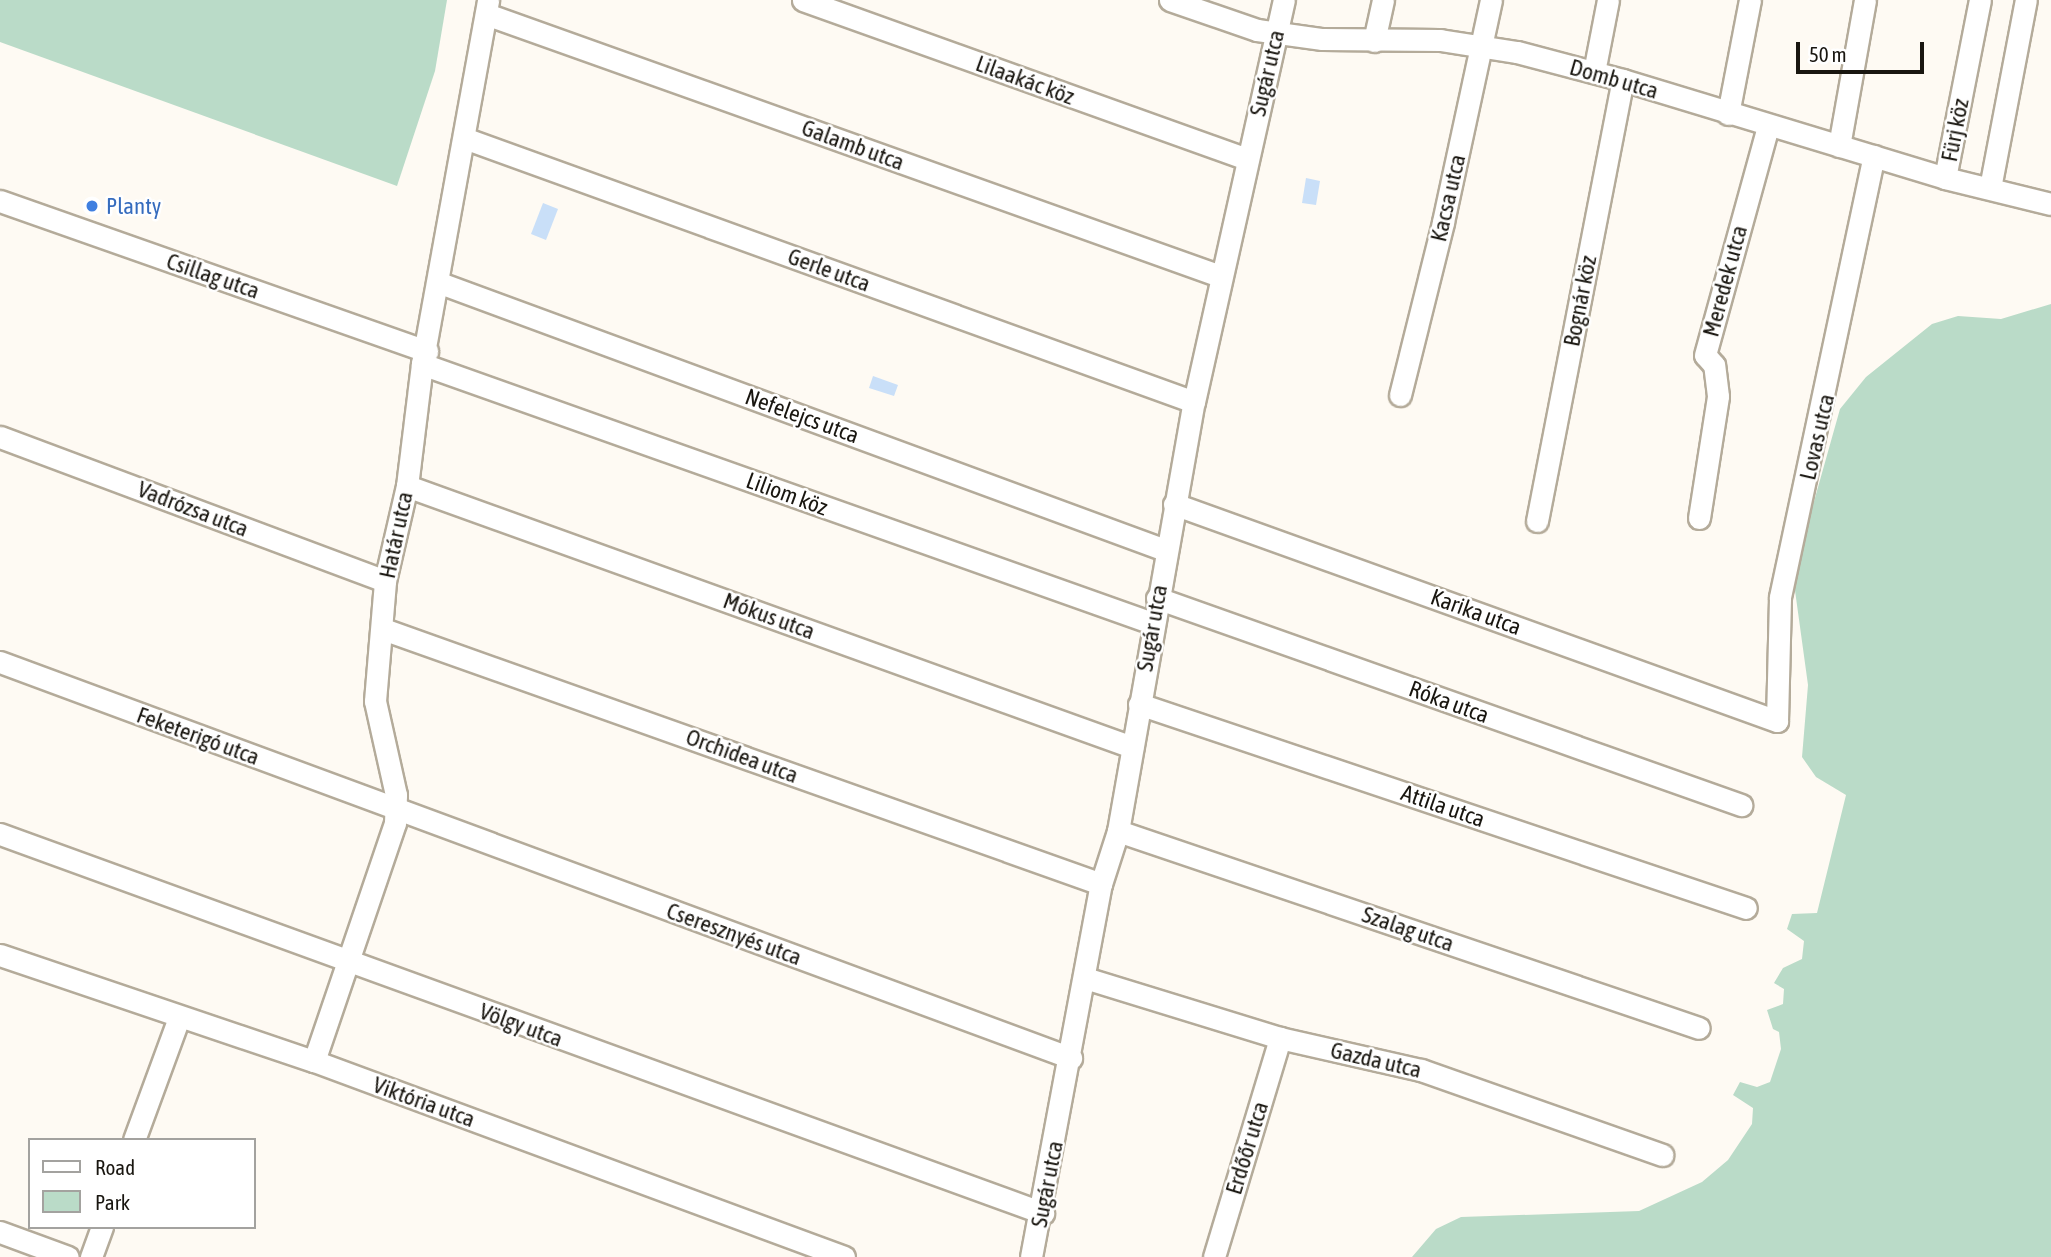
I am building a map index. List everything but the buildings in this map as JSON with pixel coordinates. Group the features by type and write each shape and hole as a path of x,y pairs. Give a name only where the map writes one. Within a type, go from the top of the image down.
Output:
{"street":[{"name":"Lilaakác köz","path":"803,0 1247,159"},
{"name":"Domb utca","path":"1170,0 1257,30 1374,41 1440,40 1594,72 1768,127 1945,178 2051,204"},
{"name":"Sugár utca","path":"1031,1257 1043,1213 1101,884 1118,831 1152,623 1194,402 1220,275 1284,0"},
{"path":"1374,41 1382,0"},
{"name":"Kacsa utca","path":"1400,395 1491,0"},
{"path":"1594,72 1608,0"},
{"path":"1728,114 1750,0"},
{"path":"1839,146 1866,0"},
{"name":"Fürj köz","path":"1945,178 1980,0"},
{"path":"1990,188 2026,0"},
{"name":"Határ utca","path":"314,1061 396,809 375,701 385,581 407,486 424,357 440,283 487,7"},
{"name":"Galamb utca","path":"487,7 1220,275"},
{"name":"Bognár köz","path":"1537,522 1623,80"},
{"name":"Meredek utca","path":"1699,518 1718,396 1714,365 1705,355 1768,127"},
{"name":"Gerle utca","path":"464,138 1194,402"},
{"name":"Lovas utca","path":"1777,720 1780,597 1874,156"},
{"name":"Csillag utca","path":"0,201 424,357"},
{"name":"Nefelejcs utca","path":"440,283 1165,550"},
{"name":"Liliom köz","path":"424,357 1152,623"},
{"name":"Vadrózsa utca","path":"0,437 385,581"},
{"name":"Mókus utca","path":"407,486 1132,747"},
{"name":"Karika utca","path":"1174,504 1777,720"},
{"name":"Róka utca","path":"1157,598 1741,805"},
{"name":"Orchidea utca","path":"383,629 1101,884"},
{"name":"Feketerigó utca","path":"0,662 396,809"},
{"name":"Attila utca","path":"1139,705 1746,908"},
{"name":"Cseresznyés utca","path":"396,809 1071,1058"},
{"name":"Szalag utca","path":"1118,831 1699,1028"},
{"name":"Völgy utca","path":"0,834 348,963 1043,1213"},
{"name":"Viktória utca","path":"0,955 179,1018 314,1061 844,1257"},
{"name":"Gazda utca","path":"1085,978 1280,1038 1421,1070 1663,1155"},
{"path":"135,1138 179,1018"},
{"name":"Erdőőr utca","path":"1214,1257 1280,1038"},
{"path":"91,1257 101,1229"},
{"path":"0,1232 68,1257"}],"green space":[{"path":"0,0 447,0 435,71 397,186 0,42"},
{"path":"2051,304 2051,1257 1412,1257 1436,1229 1461,1217 1639,1211 1702,1182 1728,1160 1752,1124 1753,1108 1733,1095 1740,1082 1757,1087 1770,1082 1781,1049 1779,1032 1773,1029 1767,1010 1783,1004 1784,989 1774,983 1783,968 1802,959 1804,941 1787,929 1792,914 1817,913 1846,795 1816,777 1802,757 1808,685 1793,576 1840,409 1866,377 1932,324 1958,316 2001,319"}],"water":[{"path":"1306,178 1320,181 1316,205 1302,203"},
{"path":"543,203 558,209 546,240 531,234"},
{"path":"873,376 898,385 894,396 869,388"}],"place":[{"name":"Planty","path":"92,206"}]}
